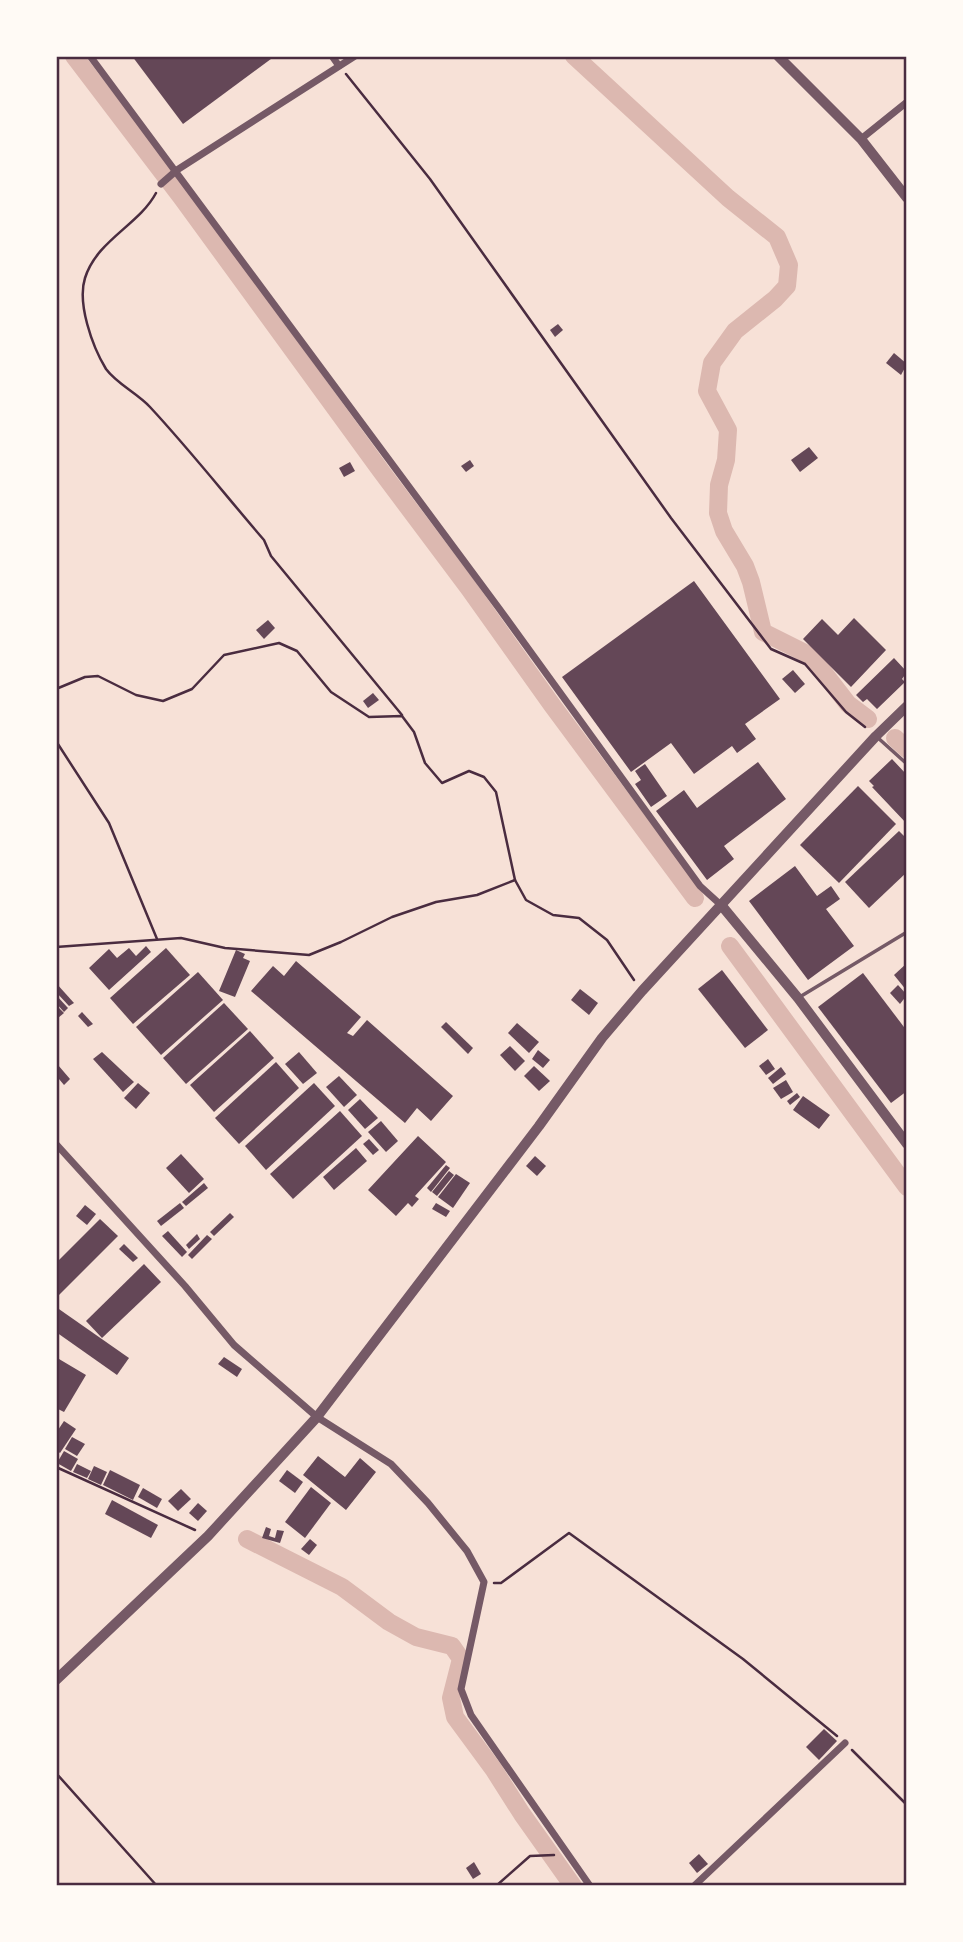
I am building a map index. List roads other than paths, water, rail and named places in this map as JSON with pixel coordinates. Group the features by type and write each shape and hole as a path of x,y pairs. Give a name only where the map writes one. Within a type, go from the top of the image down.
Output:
{"street":[{"path":"90,56 514,629 700,886 722,906 798,998 907,1144"},
{"path":"332,56 340,66"},
{"path":"161,184 355,56"},
{"path":"778,56 861,139 907,198"},
{"path":"861,139 907,102"},
{"path":"56,1680 208,1536 317,1417 539,1126 602,1038 876,736 907,706"},
{"path":"56,1144 185,1286 234,1345 317,1417 391,1464 428,1503 467,1551 484,1582 461,1689 465,1702 485,1736 590,1886"},
{"path":"694,1886 845,1743"}],"lane":[{"path":"876,736 907,764"},
{"path":"798,998 907,932"}],"waterway":[{"path":"74,56 182,198 695,898"},
{"path":"574,56 728,198 777,237 789,265 787,286 735,331 712,363 707,391 728,430 726,460 719,485 718,513 724,531 745,566 763,632 811,656 848,704 868,719"},
{"path":"895,738 907,749"},
{"path":"730,946 907,1187"},
{"path":"247,1539 342,1587 389,1622 416,1637 452,1646 461,1659 451,1698 455,1717 573,1886"}]}
